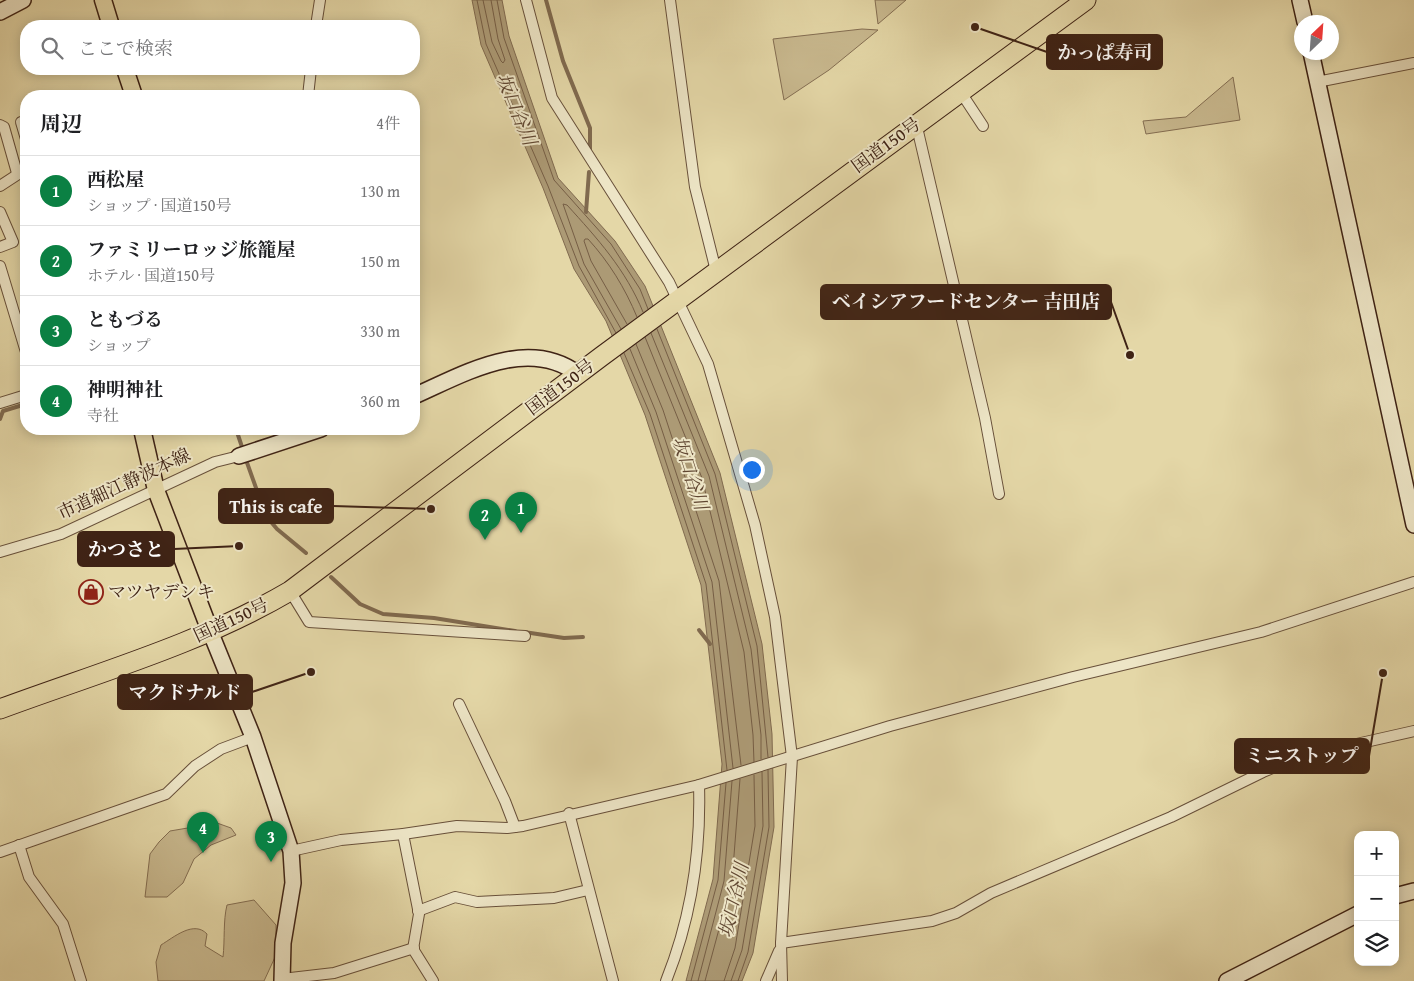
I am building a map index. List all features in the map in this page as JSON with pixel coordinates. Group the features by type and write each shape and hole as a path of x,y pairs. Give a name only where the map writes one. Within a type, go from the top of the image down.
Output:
{"highway":[{"name":"国道150号","path":"0,709 250,615 290,591 716,271 1086,0"}],"main road":[{"path":"103,0 109,20"},
{"path":"127,75 132,90"},
{"path":"143,435 156,490 210,631"}],"street":[{"path":"0,12 23,0"},
{"path":"317,20 320,0"},
{"path":"526,0 552,98 669,282 676,301 708,364 755,525 776,617 788,758 781,943 782,981"},
{"path":"670,0 695,187 716,271"},
{"path":"1300,0 1303,15"},
{"path":"1313,60 1414,525"},
{"path":"1317,82 1414,63"},
{"path":"309,90 310,75"},
{"path":"960,91 984,126"},
{"path":"916,123 985,418 999,494"},
{"path":"0,125 4,127 20,166"},
{"path":"0,186 20,172"},
{"path":"0,212 13,242 0,246"},
{"path":"0,266 20,332"},
{"path":"420,393 496,361 541,358 564,363 578,374"},
{"path":"0,404 20,397"},
{"name":"市道細江静波本線","path":"0,552 61,534 116,510 215,462 303,435"},
{"path":"291,851 341,840 404,834 457,826 514,827 699,785 890,726 1073,676 1178,653 1298,621 1414,582"},
{"path":"290,591 309,622 525,636"},
{"path":"210,631 253,737 291,851 293,883 283,943 282,980 334,973 414,948"},
{"path":"459,704 505,800 514,827"},
{"path":"781,943 932,921 956,913 991,893 1170,817 1263,772 1299,757 1414,730"},
{"path":"0,852 166,794 195,766 221,749 253,737"},
{"path":"666,981 678,949 692,886 700,824 699,785"},
{"path":"569,814 613,981"},
{"path":"404,834 418,911 414,948 433,981"},
{"path":"19,846 29,877 63,924 81,981"},
{"path":"418,911 455,897 477,902 554,898 588,890"},
{"path":"1399,895 1414,891"},
{"path":"1227,981 1354,916"},
{"path":"766,981 781,943"}],"shaded area":[{"path":"875,0 906,0 878,24"},
{"path":"862,29 878,30 829,70 784,100 773,39"},
{"path":"1233,77 1240,120 1146,134 1143,121 1186,117"},
{"path":"217,823 231,828 236,835 211,845 194,859 183,883 167,897 145,897 150,854 159,842 170,831"},
{"path":"254,900 276,925 276,955 264,981 158,981 156,962 161,945 184,931 190,929 202,930 207,934 205,946 223,957 227,905"}],"water":[{"name":"坂口谷川","path":"472,0 502,0 509,36 558,178 615,241 645,286 720,473 762,644 772,734 774,827 753,953 742,981 686,981 713,879 722,764 701,585 645,415 606,321 574,269 543,188 481,45"}],"waterway":[{"path":"546,0 563,61 590,128 590,152"},
{"path":"586,212 589,172"},
{"path":"0,419 3,411 20,406"},
{"path":"238,435 243,450"},
{"path":"245,457 266,516 277,529 306,553"},
{"path":"331,577 360,604 383,614 434,618 515,631"},
{"path":"699,630 710,644"},
{"path":"524,632 564,638 583,637"}],"place":[{"name":"かっぱ寿司","path":"975,27"},
{"name":"ベイシアフードセンター 吉田店","path":"1130,355"},
{"name":"This is cafe","path":"431,509"},
{"name":"西松屋","path":"521,533"},
{"name":"ファミリーロッジ旅籠屋","path":"485,540"},
{"name":"かつさと","path":"239,546"},
{"name":"マツヤデンキ","path":"91,592"},
{"name":"マクドナルド","path":"311,672"},
{"name":"ミニストップ","path":"1383,673"},
{"name":"神明神社","path":"203,853"},
{"name":"ともづる","path":"271,862"}]}
